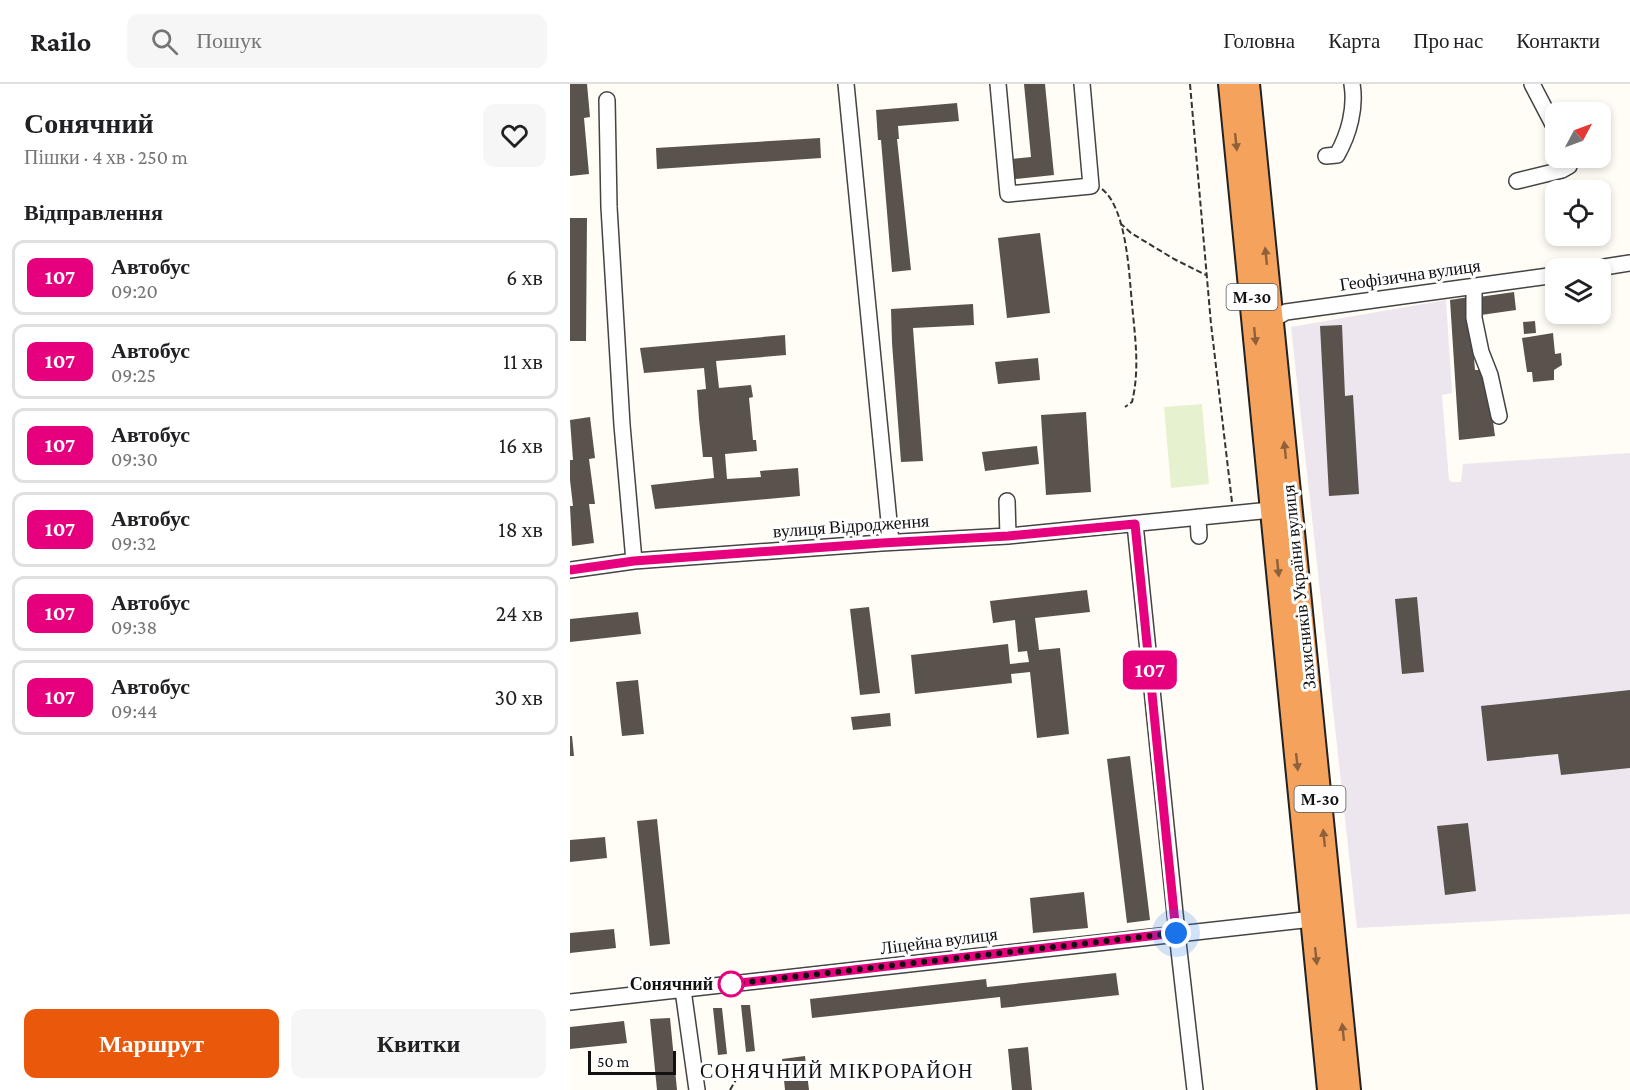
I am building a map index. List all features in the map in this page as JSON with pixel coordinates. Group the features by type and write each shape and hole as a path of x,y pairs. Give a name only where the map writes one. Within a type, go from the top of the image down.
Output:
{"highway":[{"name":"Захисників України вулиця","path":"1230,84 1349,1090"},
{"name":"Захисників України вулиця","path":"1248,84 1272,320 1282,509 1312,919 1329,1090"}],"street":[{"path":"846,84 891,543"},
{"path":"998,84 1008,194 1091,186 1082,84"},
{"path":"1326,156 1337,155 1344,142 1354,96 1352,84"},
{"path":"1532,84 1545,109"},
{"path":"607,100 609,207 622,425 634,561"},
{"path":"1517,181 1566,168"},
{"path":"1611,266 1630,263"},
{"name":"Геофізична вулиця","path":"1272,320 1286,312 1545,276"},
{"path":"1474,286 1474,318 1499,416"},
{"path":"1007,501 1008,536"},
{"name":"вулиця Відродження","path":"570,570 634,561 1008,536 1282,509"},
{"path":"1198,517 1199,537"},
{"path":"1135,524 1194,1090"},
{"name":"Ліцейна вулиця","path":"570,1002 1312,919"},
{"path":"683,990 697,1090"}],"path":[{"path":"1190,84 1211,324 1234,513"},
{"path":"1091,186 1109,194 1120,224 1128,261 1137,354 1135,391 1132,402 1125,407"},
{"path":"1120,224 1174,259 1206,275"},
{"path":"730,1090 740,1073"}],"shaded area":[{"path":"1446,300 1452,393 1442,395 1449,480 1461,482 1463,464 1630,453 1630,914 1357,928 1291,327"}],"green space":[{"path":"1202,404 1209,484 1171,488 1164,407"}],"building":[{"path":"570,84 587,84 590,117 584,118 589,174 570,176"},
{"path":"1024,84 1045,84 1054,175 1015,179 1012,159 1031,157"},
{"path":"957,103 959,121 898,126 899,139 897,139 911,270 892,272 881,140 878,140 876,110"},
{"path":"820,138 821,158 657,169 656,148"},
{"path":"570,218 587,218 586,341 570,341"},
{"path":"1040,233 1050,313 1007,318 998,238"},
{"path":"1514,292 1516,310 1481,315 1479,297"},
{"path":"1469,297 1475,370 1486,370 1495,436 1459,440 1450,300"},
{"path":"973,304 974,325 913,328 923,461 901,462 891,309"},
{"path":"1535,321 1536,333 1524,334 1523,322"},
{"path":"1342,325 1345,396 1353,395 1359,494 1329,496 1320,326"},
{"path":"1553,333 1555,354 1561,353 1562,365 1554,370 1554,380 1533,382 1532,372 1527,372 1522,338"},
{"path":"785,335 786,355 716,361 719,388 751,385 753,397 749,398 753,440 756,440 757,451 725,454 727,479 761,477 760,471 798,468 800,496 655,509 651,485 714,478 712,457 703,457 699,419 697,390 706,389 704,368 644,373 640,348"},
{"path":"1038,358 1040,380 998,384 995,362"},
{"path":"1086,412 1091,492 1046,495 1041,415"},
{"path":"590,417 595,458 589,459 595,504 589,504 594,543 572,546 570,506 573,506 570,460 573,460 570,420"},
{"path":"1037,446 1039,464 985,471 982,452"},
{"path":"1087,590 1090,612 1035,618 1039,650 1060,648 1069,734 1037,738 1030,672 1011,674 1012,683 915,694 911,655 1008,644 1010,664 1029,662 1027,651 1018,652 1015,620 993,623 990,601"},
{"path":"1417,597 1424,672 1402,674 1395,599"},
{"path":"869,607 880,693 860,695 850,609"},
{"path":"638,612 641,634 570,642 570,619"},
{"path":"638,680 644,734 622,736 616,682"},
{"path":"1630,690 1630,768 1561,775 1558,754 1487,761 1481,706"},
{"path":"890,713 891,726 853,730 851,717"},
{"path":"570,736 572,736 574,756 570,756"},
{"path":"1130,756 1150,920 1127,923 1107,759"},
{"path":"657,819 670,944 650,946 637,821"},
{"path":"1468,823 1476,891 1445,895 1437,826"},
{"path":"605,837 607,858 570,862 570,840"},
{"path":"1084,892 1088,928 1033,933 1030,898"},
{"path":"614,929 616,948 570,953 570,933"},
{"path":"1116,973 1119,995 1001,1008 1000,997 812,1018 810,999 986,979 987,987"},
{"path":"741,1005 750,1005 755,1051 746,1052"},
{"path":"713,1008 722,1008 727,1054 718,1055"},
{"path":"670,1018 677,1090 657,1090 650,1019"},
{"path":"624,1021 627,1043 570,1049 570,1027"},
{"path":"1028,1047 1032,1090 1012,1090 1008,1049"},
{"path":"805,1056 809,1090 785,1090 782,1059"}],"bus line":[{"name":"107","path":"570,570 634,561 1008,536 1135,524 1176,933 731,984"}],"place":[{"name":"Сонячний","path":"731,984"}],"district":[{"name":"СОНЯЧНИЙ МІКРОРАЙОН","path":"837,1071"}],"route":[{"path":"731,984 1176,933"}]}
